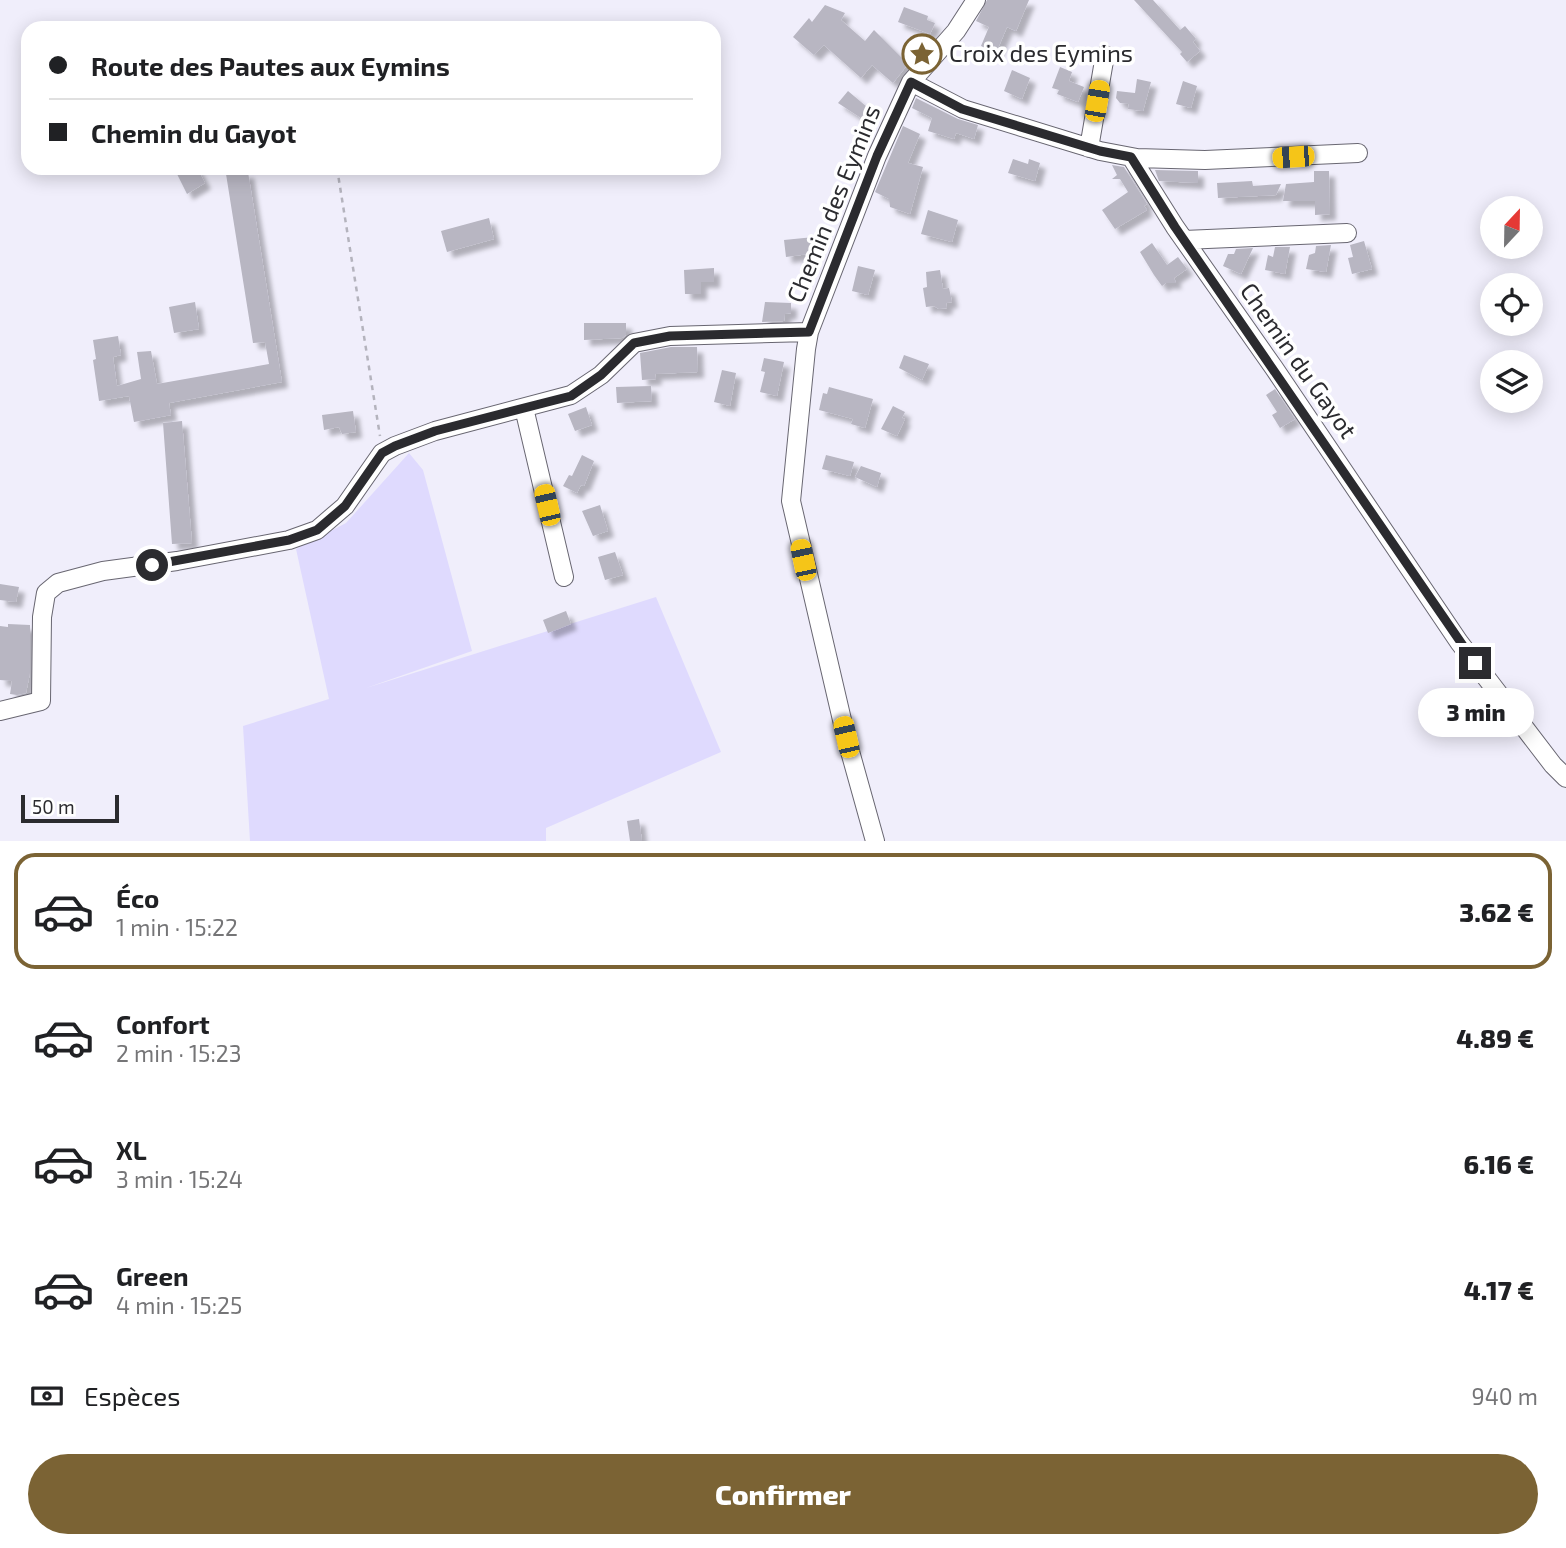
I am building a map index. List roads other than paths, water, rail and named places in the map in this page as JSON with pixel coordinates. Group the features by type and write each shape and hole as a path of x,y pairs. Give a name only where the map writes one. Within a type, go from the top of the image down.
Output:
{"street":[{"name":"Chemin des Eymins","path":"0,711 41,701 42,617 46,593 58,583 103,571 177,561 289,540 317,530 345,506 382,453 435,431 571,396 601,375 634,343 670,336 809,332 877,156 911,82 956,31 976,0"},
{"path":"1089,148 1105,55"},
{"path":"911,82 962,109 1089,148 1131,157 1205,160 1358,153"},
{"name":"Chemin du Gayot","path":"1131,157 1184,240 1459,642 1553,765 1566,778"},
{"path":"1184,240 1347,233"},
{"path":"809,332 791,501 846,737 875,841"},
{"path":"524,408 564,578"}],"place":[{"name":"Croix des Eymins","path":"922,54"}]}
